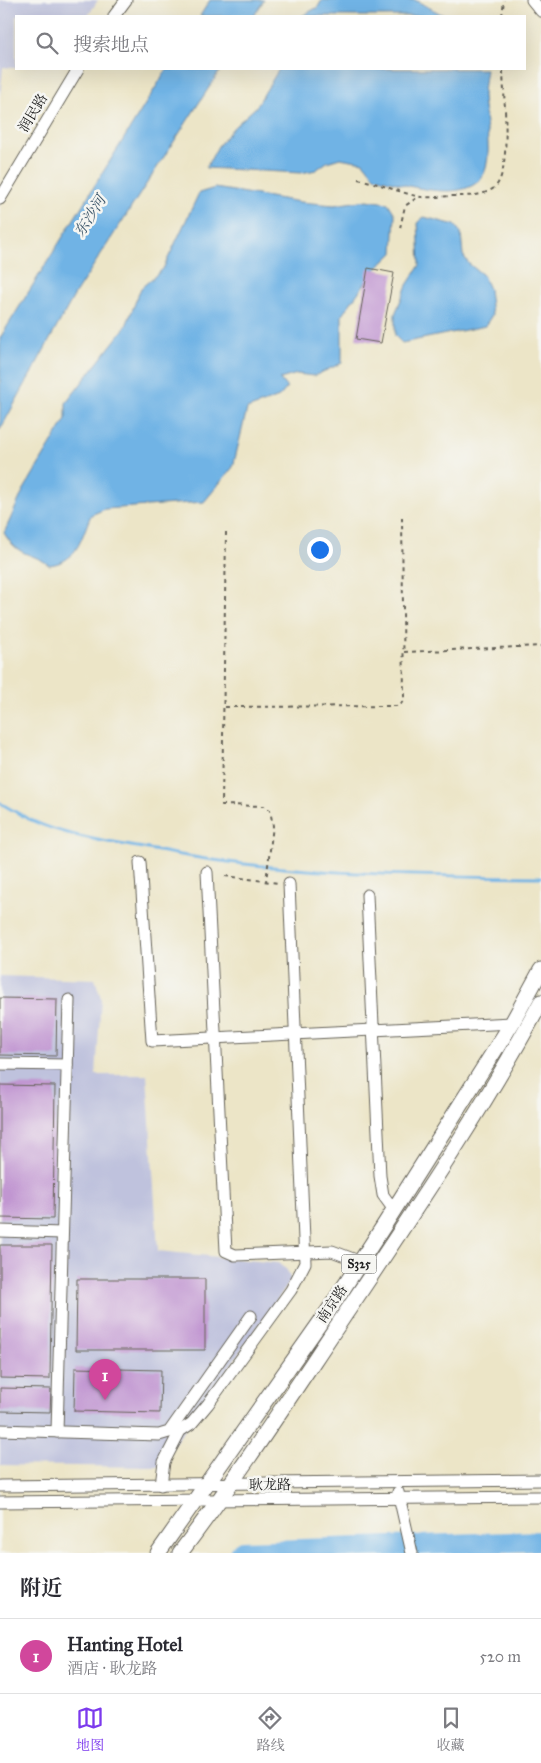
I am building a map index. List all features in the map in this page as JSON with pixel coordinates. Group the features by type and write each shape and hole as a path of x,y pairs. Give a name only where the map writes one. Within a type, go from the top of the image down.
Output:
{"main road":[{"name":"南京路","path":"160,1551 360,1262 512,1023 541,970"},
{"name":"南京路","path":"180,1553 231,1485 425,1194 524,1034 541,1002"}],"street":[{"path":"115,15 126,0"},
{"path":"532,0 541,11"},
{"name":"润民路","path":"0,199 77,70"},
{"path":"140,862 152,1041 512,1023"},
{"path":"207,872 226,1251 235,1255 332,1251 360,1262"},
{"path":"161,1485 164,1462 180,1431 201,1413 291,1290 302,1271 304,1252 289,884"},
{"path":"367,895 380,1176 383,1195 394,1210"},
{"path":"57,1432 69,1000"},
{"path":"0,1064 67,1065"},
{"path":"0,1232 62,1233"},
{"path":"0,1430 159,1435 169,1432 251,1316"},
{"name":"耿龙路","path":"0,1486 231,1485 541,1480"},
{"path":"396,1482 412,1553"},
{"name":"耿龙路","path":"0,1502 541,1497"}],"path":[{"path":"502,15 504,0"},
{"path":"358,179 382,184 418,197 468,196 486,193 496,187 502,173 505,158 503,70"},
{"path":"400,228 406,206 418,197"},
{"path":"225,707 396,706 404,699 402,517"},
{"path":"226,532 225,707 222,805 264,806 270,810 272,826 266,881"},
{"path":"404,652 541,646"},
{"path":"225,876 289,884"}],"shaded area":[{"path":"0,0 98,0 89,15 15,15 15,68 3,67 0,97"},
{"path":"0,976 95,979 101,998 96,1075 147,1075 158,1251 278,1263 287,1270 291,1280 158,1467 0,1465"}],"water":[{"path":"210,0 264,0 255,15 201,15"},
{"path":"322,0 415,0 443,15 304,15 318,7"},
{"name":"东沙河","path":"166,70 220,70 75,294 0,430 0,338"},
{"path":"278,70 486,70 483,95 488,141 486,168 479,180 468,188 453,191 419,188 375,177 363,162 340,158 327,162 316,170 301,173 206,168 218,146 234,127 256,107"},
{"path":"215,188 300,202 334,205 367,200 388,203 395,214 393,253 374,271 342,315 342,363 314,376 297,374 280,379 287,388 279,397 247,409 233,467 204,502 105,509 91,515 81,540 72,554 59,563 49,565 15,547 4,533 23,491 66,419 66,403 126,326 141,288 163,269 199,193"},
{"path":"424,217 455,225 461,233 463,255 469,264 483,275 489,289 492,315 485,326 402,343 395,336 395,314 407,285 420,265 418,222"}],"building":[{"path":"368,268 394,273 381,343 356,339"},
{"path":"0,998 57,999 56,1056 0,1055"},
{"path":"0,1085 55,1086 53,1219 0,1218"},
{"path":"0,1245 52,1245 50,1379 0,1378"},
{"path":"77,1279 205,1279 205,1350 76,1350"},
{"path":"75,1368 161,1370 160,1413 74,1411"},
{"path":"0,1388 51,1389 50,1412 0,1411"}],"waterway":[{"path":"0,803 33,821 60,831 197,858 294,869 393,875 541,877"},
{"path":"239,1553 242,1551 541,1541"}],"place":[{"name":"Hanting Hotel","path":"105,1400"}]}
